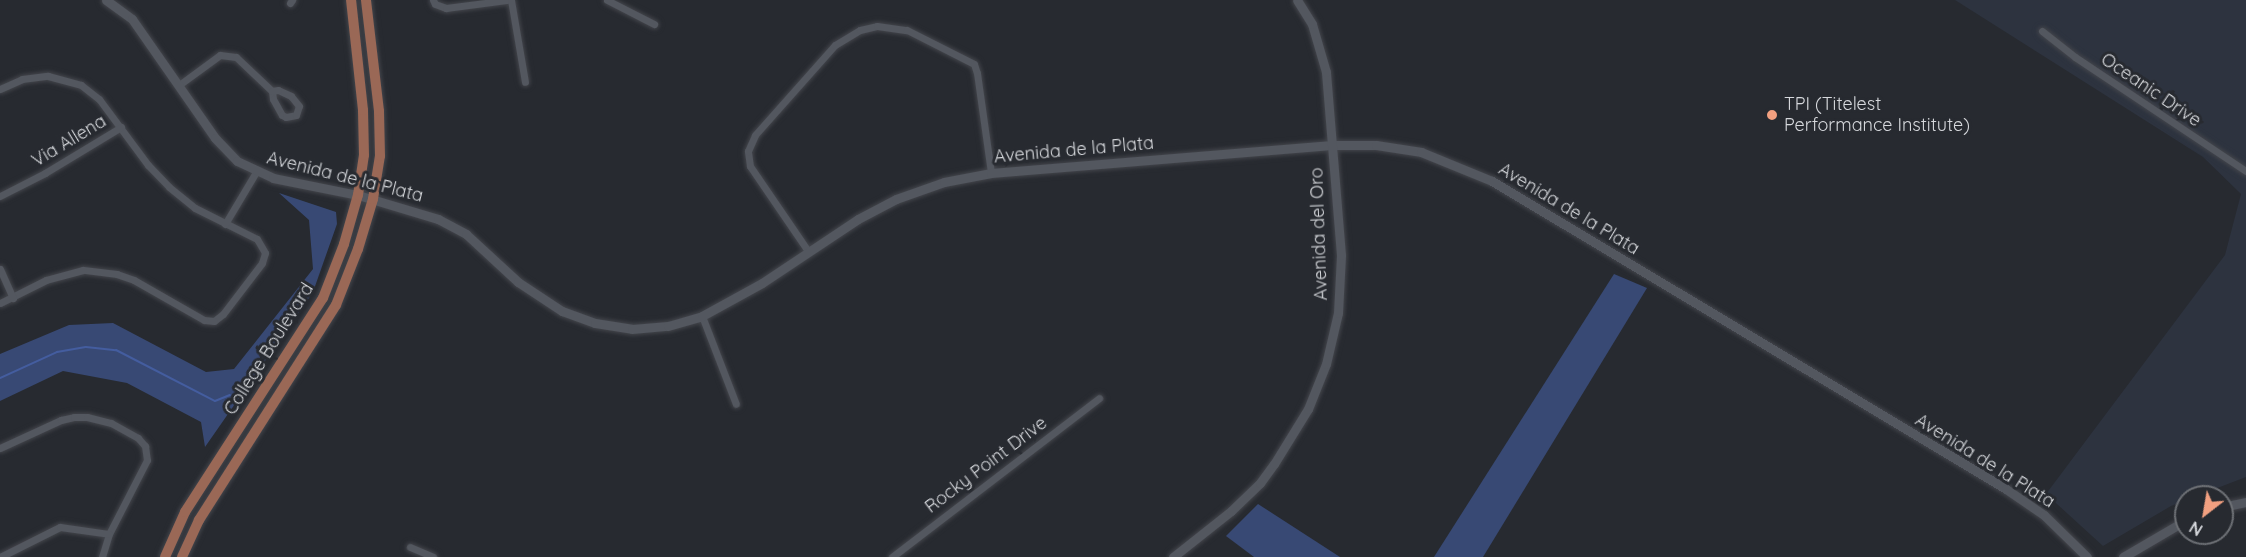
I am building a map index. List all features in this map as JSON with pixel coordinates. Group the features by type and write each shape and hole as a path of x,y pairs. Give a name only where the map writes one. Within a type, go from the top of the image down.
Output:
{"main road":[{"name":"College Boulevard","path":"165,557 185,512 322,298 344,244 358,195 364,155 363,110 351,0"},
{"name":"College Boulevard","path":"182,557 199,520 336,305 358,249 373,199 380,156 379,111 366,0"}],"street":[{"path":"433,0 435,4 446,8 509,0 525,82"},
{"name":"Avenida del Oro","path":"1173,557 1231,511 1260,483 1308,409 1326,364 1338,313 1341,284 1326,72 1322,49 1312,24 1297,0"},
{"name":"Avenida de la Plata","path":"112,1 132,20 227,152 256,172 358,195 418,212 456,229 479,244 518,282 562,311 595,323 632,329 668,326 702,316 762,283 858,219 896,199 944,182 991,173 1332,145 1376,145 1421,152 1492,181 2006,489 2044,515 2087,557"},
{"path":"611,1 654,24"},
{"path":"808,251 750,166 748,151 756,135 835,45 860,30 877,26 907,30 974,64 978,77 991,173"},
{"name":"Oceanic Drive","path":"2042,31 2075,57 2246,171"},
{"path":"179,85 220,55 236,57 272,92"},
{"path":"0,89 22,79 58,77 81,85 99,99 148,165 169,187 195,208 257,239 265,253 255,271 223,314 214,321 204,320 134,280 117,273 83,270 63,274 0,303"},
{"name":"Via Allena","path":"0,196 45,173 121,127"},
{"path":"225,224 256,172"},
{"path":"0,269 13,298"},
{"path":"702,316 736,404"},
{"name":"Rocky Point Drive","path":"892,557 1099,398"},
{"path":"0,448 61,420 87,417 111,423 138,438 145,446 147,460 109,534 102,557"},
{"path":"0,557 60,526 109,534"},
{"path":"2123,557 2174,527"},
{"path":"410,547 433,557"}],"shaded area":[{"path":"1955,0 2246,0 2246,477 2225,485 2174,485 2174,505 2103,546 2046,494 2225,255 2241,194 2203,157"},
{"path":"279,193 336,212 337,224 313,292 205,447 201,422 127,383 63,371 0,401 0,354 69,325 113,323 206,372 234,369 313,269 309,220"},
{"path":"1614,274 1647,288 1483,557 1434,557"},
{"path":"1258,504 1340,557 1254,557 1226,536"}],"waterway":[{"path":"0,378 57,352 86,347 116,350 215,401 230,395"}],"place":[{"name":"TPI (Titelest Performance Institute)","path":"1772,115"}]}
